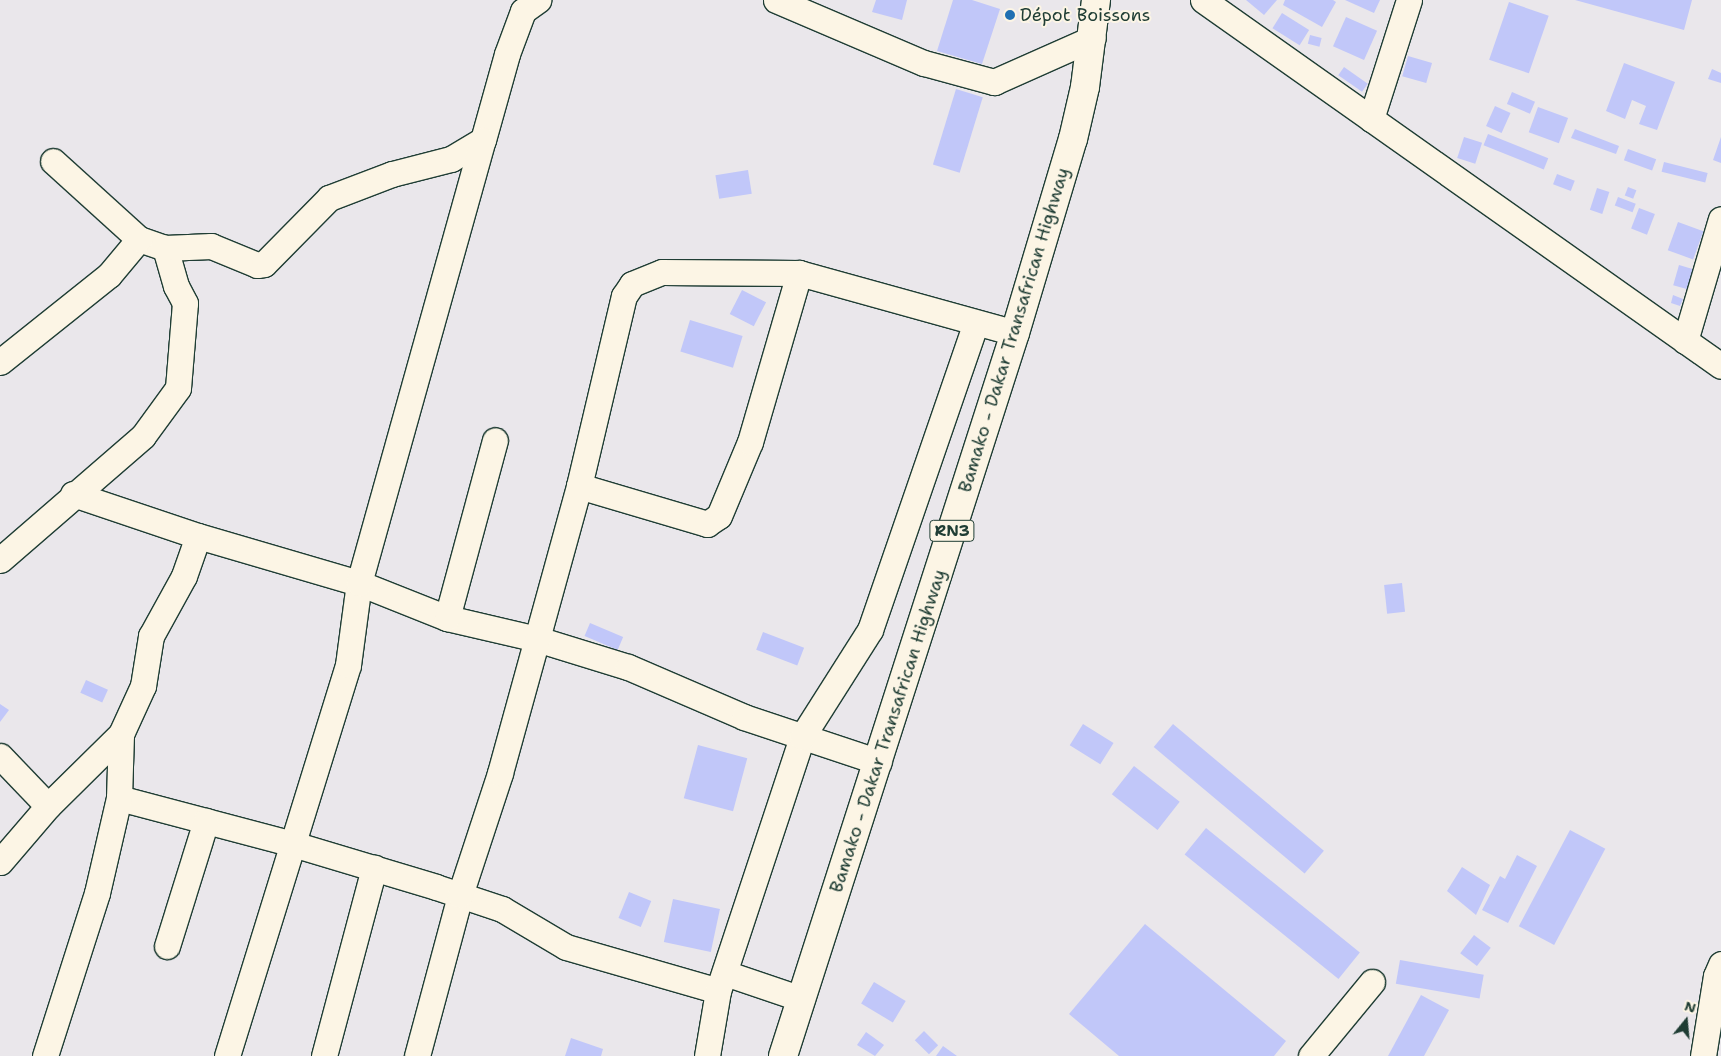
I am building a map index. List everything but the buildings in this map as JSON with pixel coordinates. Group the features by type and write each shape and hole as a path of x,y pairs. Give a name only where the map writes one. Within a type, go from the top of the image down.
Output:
{"highway":[{"name":"Bamako - Dakar Transafrican Highway","path":"783,1056 879,762 1015,333 1072,139 1093,38 1096,0"}],"street":[{"path":"227,1056 348,665 359,582 507,54 523,11 538,0"},
{"path":"776,0 924,63 994,82 1093,38"},
{"path":"1203,0 1721,366"},
{"path":"1371,119 1409,0"},
{"path":"53,161 138,239 166,248 211,246 257,266 264,264 329,198 392,174 451,160 483,140"},
{"path":"1685,341 1721,219"},
{"path":"0,362 109,275 138,239"},
{"path":"0,560 45,524 73,494 143,436 178,388 185,303 176,286 166,248"},
{"path":"417,1056 460,895 500,773 579,486 624,296 632,284 662,272 799,273 1015,333"},
{"path":"579,486 707,524 719,516 750,442 799,273"},
{"path":"707,1056 721,982 802,737 870,630 976,323"},
{"path":"447,618 495,440"},
{"path":"73,494 198,536 359,582 447,618 536,639 628,667 744,717 879,762"},
{"path":"0,862 48,806 121,734 143,686 151,636 184,576 198,536"},
{"path":"45,1056 97,893 119,798 121,734"},
{"path":"0,756 48,806"},
{"path":"119,798 293,844 460,895 502,909 566,947 802,998"},
{"path":"167,946 206,821"},
{"path":"324,1056 374,868"},
{"path":"1703,1056 1716,976 1721,964"},
{"path":"1311,1056 1372,982"}],"place":[{"name":"Dépot Boissons","path":"1010,15"}]}
